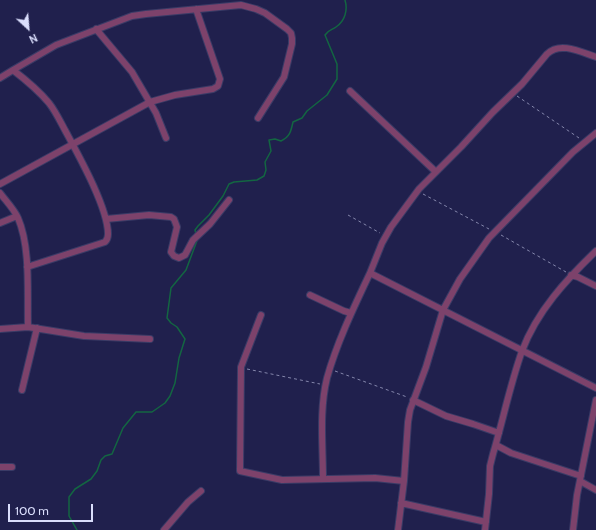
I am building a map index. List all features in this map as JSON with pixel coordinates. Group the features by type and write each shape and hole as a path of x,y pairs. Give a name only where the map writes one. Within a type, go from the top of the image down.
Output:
{"street":[{"path":"0,78 56,45 132,16 241,5 248,6 264,13 287,29 291,33 292,44 284,77 258,118"},
{"path":"0,184 150,102 213,89 218,86 220,79 196,9"},
{"path":"96,29 128,68 150,102 166,138"},
{"path":"322,479 323,402 330,369 342,334 385,236 418,189 522,84 551,50 558,48 569,48 596,57"},
{"path":"13,70 40,93 50,104 96,191 106,219 108,235 105,242 27,267"},
{"path":"350,91 436,172"},
{"path":"398,530 404,481 408,422 413,400 426,366 443,310 460,279 489,238 584,142 596,133"},
{"path":"0,192 17,216 22,228 27,267 28,326"},
{"path":"106,219 149,215 171,217 174,219 177,227 171,252 174,256 180,258 185,255 193,240 210,224 229,200"},
{"path":"0,224 17,216"},
{"path":"485,530 490,466 522,351 540,316 554,295 571,275 596,251"},
{"path":"370,273 596,388"},
{"path":"571,275 596,286"},
{"path":"310,295 351,313"},
{"path":"261,315 241,367 240,471 282,480 393,479 404,481"},
{"path":"0,329 28,326 84,336 150,338"},
{"path":"22,390 37,328"},
{"path":"413,400 446,416 499,433"},
{"path":"573,530 596,400"},
{"path":"496,445 511,453 581,478 596,490"},
{"path":"0,467 12,467"},
{"path":"164,530 200,490"},
{"path":"401,503 486,522"}],"path":[{"path":"512,93 584,142"},
{"path":"348,215 385,236"},
{"path":"241,367 326,385"},
{"path":"330,369 413,400"}],"waterway":[{"path":"196,234 195,230 209,215 223,196 229,184 234,182 257,180 264,176 266,170 265,162 271,151 269,140 275,139 281,141 286,138 291,131 293,122 302,118 307,111 327,95 337,79 337,64 325,35 342,22 346,11 345,0"},
{"path":"77,530 69,516 69,497 75,489 91,479 97,471 101,460 105,456 112,454 123,428 136,412 152,412 165,403 170,396 175,383 179,358 185,339 177,327 167,318 171,288 186,270 198,238"}]}
